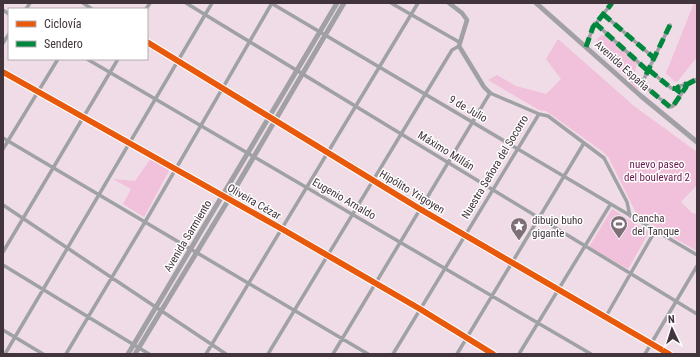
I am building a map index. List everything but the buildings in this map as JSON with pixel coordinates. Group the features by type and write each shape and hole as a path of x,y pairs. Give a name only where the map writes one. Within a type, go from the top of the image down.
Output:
{"main road":[{"name":"Avenida Sarmiento","path":"128,354 197,253 229,199 270,116 337,3"},
{"name":"Avenida Sarmiento","path":"136,354 159,309 223,196 275,120 344,3"},
{"name":"Avenida España","path":"536,3 697,142"}],"street":[{"path":"83,3 90,8 92,3"},
{"name":"Máximo Millán","path":"186,3 356,106 539,220 697,314"},
{"path":"5,354 212,3"},
{"path":"66,354 176,170 272,3"},
{"name":"9 de Julio","path":"272,3 473,122 564,178 697,255"},
{"path":"391,3 459,44 484,87 490,93 539,114 548,116 599,153 607,162 627,202 630,216"},
{"path":"206,354 418,3"},
{"path":"268,354 374,180 400,134 426,95 452,50 459,44 467,20 462,13 449,3"},
{"path":"586,47 595,23 612,3"},
{"path":"603,14 654,58"},
{"path":"595,23 648,70 671,88 677,89 681,93"},
{"path":"670,25 643,78 644,84 668,106 673,106 686,85"},
{"name":"Hipólito Yrigoyen","path":"148,43 465,235 669,354"},
{"path":"3,149 57,60"},
{"name":"Eugenio Arnaldo","path":"89,60 445,268 492,298 591,354"},
{"path":"3,252 117,60"},
{"name":"Oliveira Cézar","path":"3,72 282,229 420,309 493,354"},
{"path":"677,89 682,84 686,85 697,79"},
{"path":"333,354 490,93"},
{"name":"Nuestra Señora del Socorro","path":"393,354 539,114"},
{"path":"3,138 249,285 368,354"},
{"path":"456,354 492,298 584,143"},
{"path":"3,205 226,354"},
{"path":"519,354 610,205"},
{"path":"605,318 655,231"},
{"path":"3,265 149,354"},
{"path":"645,354 697,266"},
{"path":"3,330 43,354"}],"green space":[{"path":"694,3 697,3 697,57 678,81 675,82 666,73"},
{"path":"602,35 610,36 636,57 637,63 634,80 641,82 644,85 642,90 636,88 597,48 597,39"},
{"name":"nuevo paseo del boulevard 2","path":"558,39 634,106 697,152 697,185 681,202 692,213 697,214 697,251 638,217 609,158 602,151 546,111 539,110 488,80 497,75 516,86 546,94 561,79 546,59"},
{"path":"151,158 170,169 144,217 123,204 131,189 113,179 135,181"},
{"name":"Cancha del Tanque","path":"612,209 649,232 628,269 589,247"}],"marked path":[{"path":"586,47 593,27 612,3"},
{"path":"603,14 654,58"},
{"path":"595,23 648,71"},
{"path":"670,25 643,81 646,87 670,107 673,106 686,87 685,84 678,87 677,90 681,93"},
{"path":"649,70 671,88 677,89"},
{"path":"686,85 697,79"}],"cycle path":[{"path":"148,43 420,209 669,354"},
{"path":"3,72 282,229 420,309 493,354"}],"place":[{"name":"Cancha del Tanque","path":"619,239"},
{"name":"dibujo buho gigante","path":"519,241"}]}
